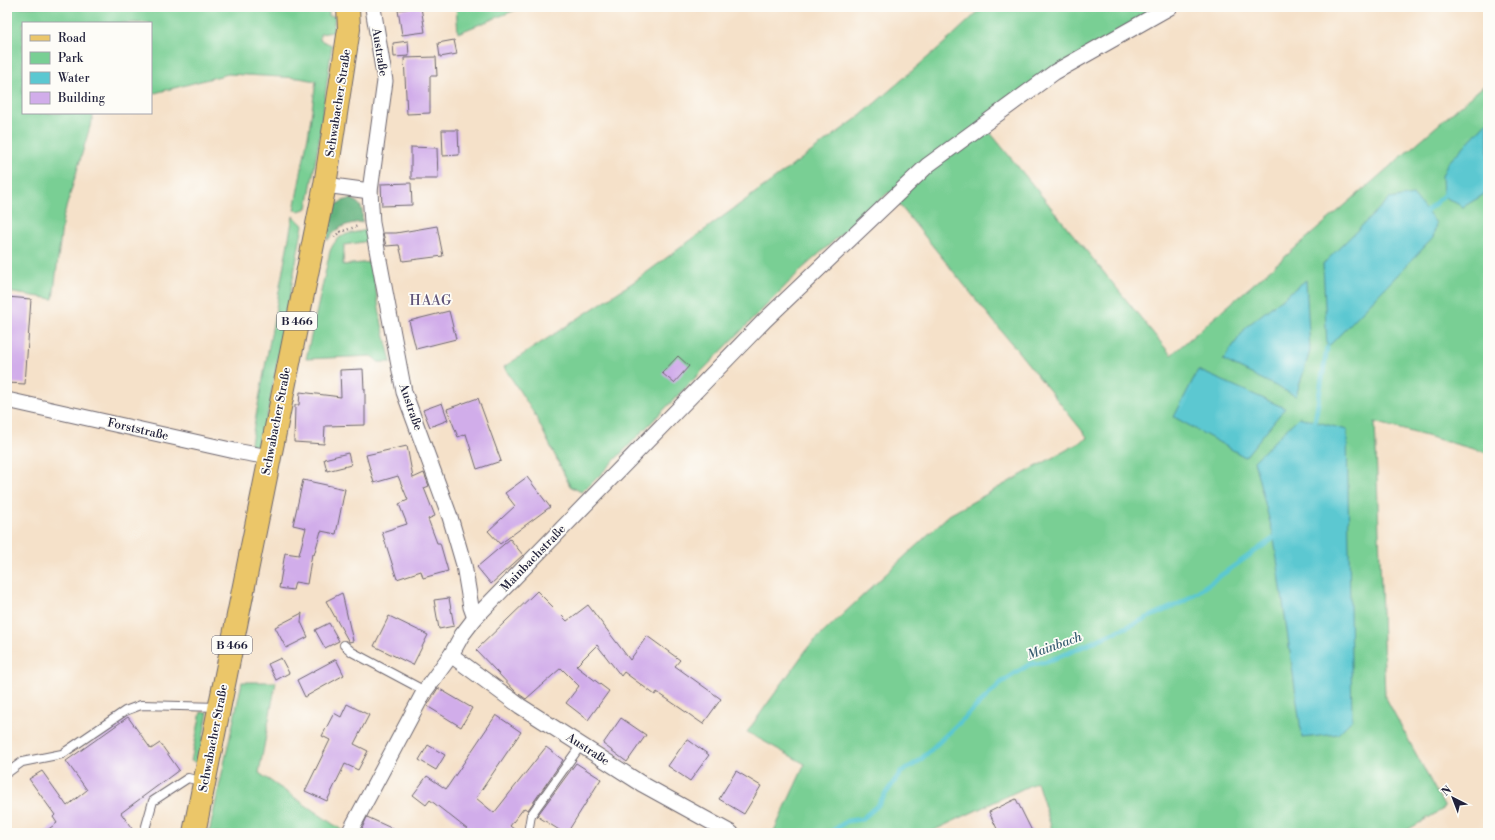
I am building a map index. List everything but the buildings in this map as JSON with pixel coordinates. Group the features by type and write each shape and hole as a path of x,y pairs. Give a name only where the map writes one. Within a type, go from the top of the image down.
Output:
{"main road":[{"name":"Schwabacher Straße","path":"194,833 325,185 349,29 348,7"}],"street":[{"name":"Mainbachstraße","path":"349,833 425,690 451,655 462,634 475,618 765,320 928,165 1055,72 1170,7"},
{"name":"Austraße","path":"373,8 385,81 370,191 372,222 404,392 450,517 464,565 471,607 475,618"},
{"path":"325,185 370,191"},
{"name":"Forststraße","path":"7,400 235,451 269,457"},
{"name":"Austraße","path":"451,655 520,706 642,784 730,833"}],"lane":[{"path":"344,645 352,652 425,690"},
{"path":"7,774 22,762 62,754 125,711 141,705 220,707"},
{"path":"528,833 531,815 581,745"},
{"path":"144,833 154,801 188,778 205,782"}],"path":[{"path":"1106,833 1179,833"}],"green space":[{"path":"7,7 329,7 329,16 335,16 333,32 320,34 320,40 332,45 319,141 307,208 299,211 294,210 309,131 316,81 299,78 228,74 152,94 152,22 22,22 22,114 94,114 63,218 53,299 7,292"},
{"path":"456,7 523,7 458,33"},
{"path":"983,7 1161,7 980,120 1171,355 1488,82 1488,453 1375,422 1385,696 1445,808 1402,833 1053,833 1037,782 928,833 773,833 805,764 747,732 809,646 949,515 1088,438 889,192 803,268 591,484 581,492 570,486 535,415 504,367 635,281 860,116 949,39"},
{"path":"352,199 362,209 362,222 350,224 338,229 327,241 331,213 338,204"},
{"path":"293,216 303,225 265,428 259,436 256,454 250,448"},
{"path":"368,230 369,241 344,245 343,265 371,262 382,325 391,362 378,362 372,356 306,359 330,251 333,245 341,237 350,233"},
{"path":"242,682 276,682 259,773 343,831 342,833 209,833"},
{"path":"201,712 208,713 198,763 191,761"}],"water":[{"path":"1488,121 1488,192 1463,207 1443,196 1442,176 1447,164"},
{"path":"1413,195 1436,223 1433,238 1327,348 1323,264 1389,199"},
{"path":"1306,280 1310,351 1296,396 1223,360 1247,326"},
{"path":"1198,370 1285,408 1245,457 1174,417"},
{"path":"1299,417 1347,430 1352,720 1338,734 1302,738 1274,538 1254,461"}],"waterway":[{"path":"1426,212 1443,196"},
{"path":"1315,421 1327,348"},
{"name":"Mainbach","path":"830,833 847,821 862,819 877,806 901,772 918,762 1002,682 1030,664 1040,663 1059,657 1183,602 1274,538"}],"district":[{"name":"HAAG","path":"431,300"}]}
